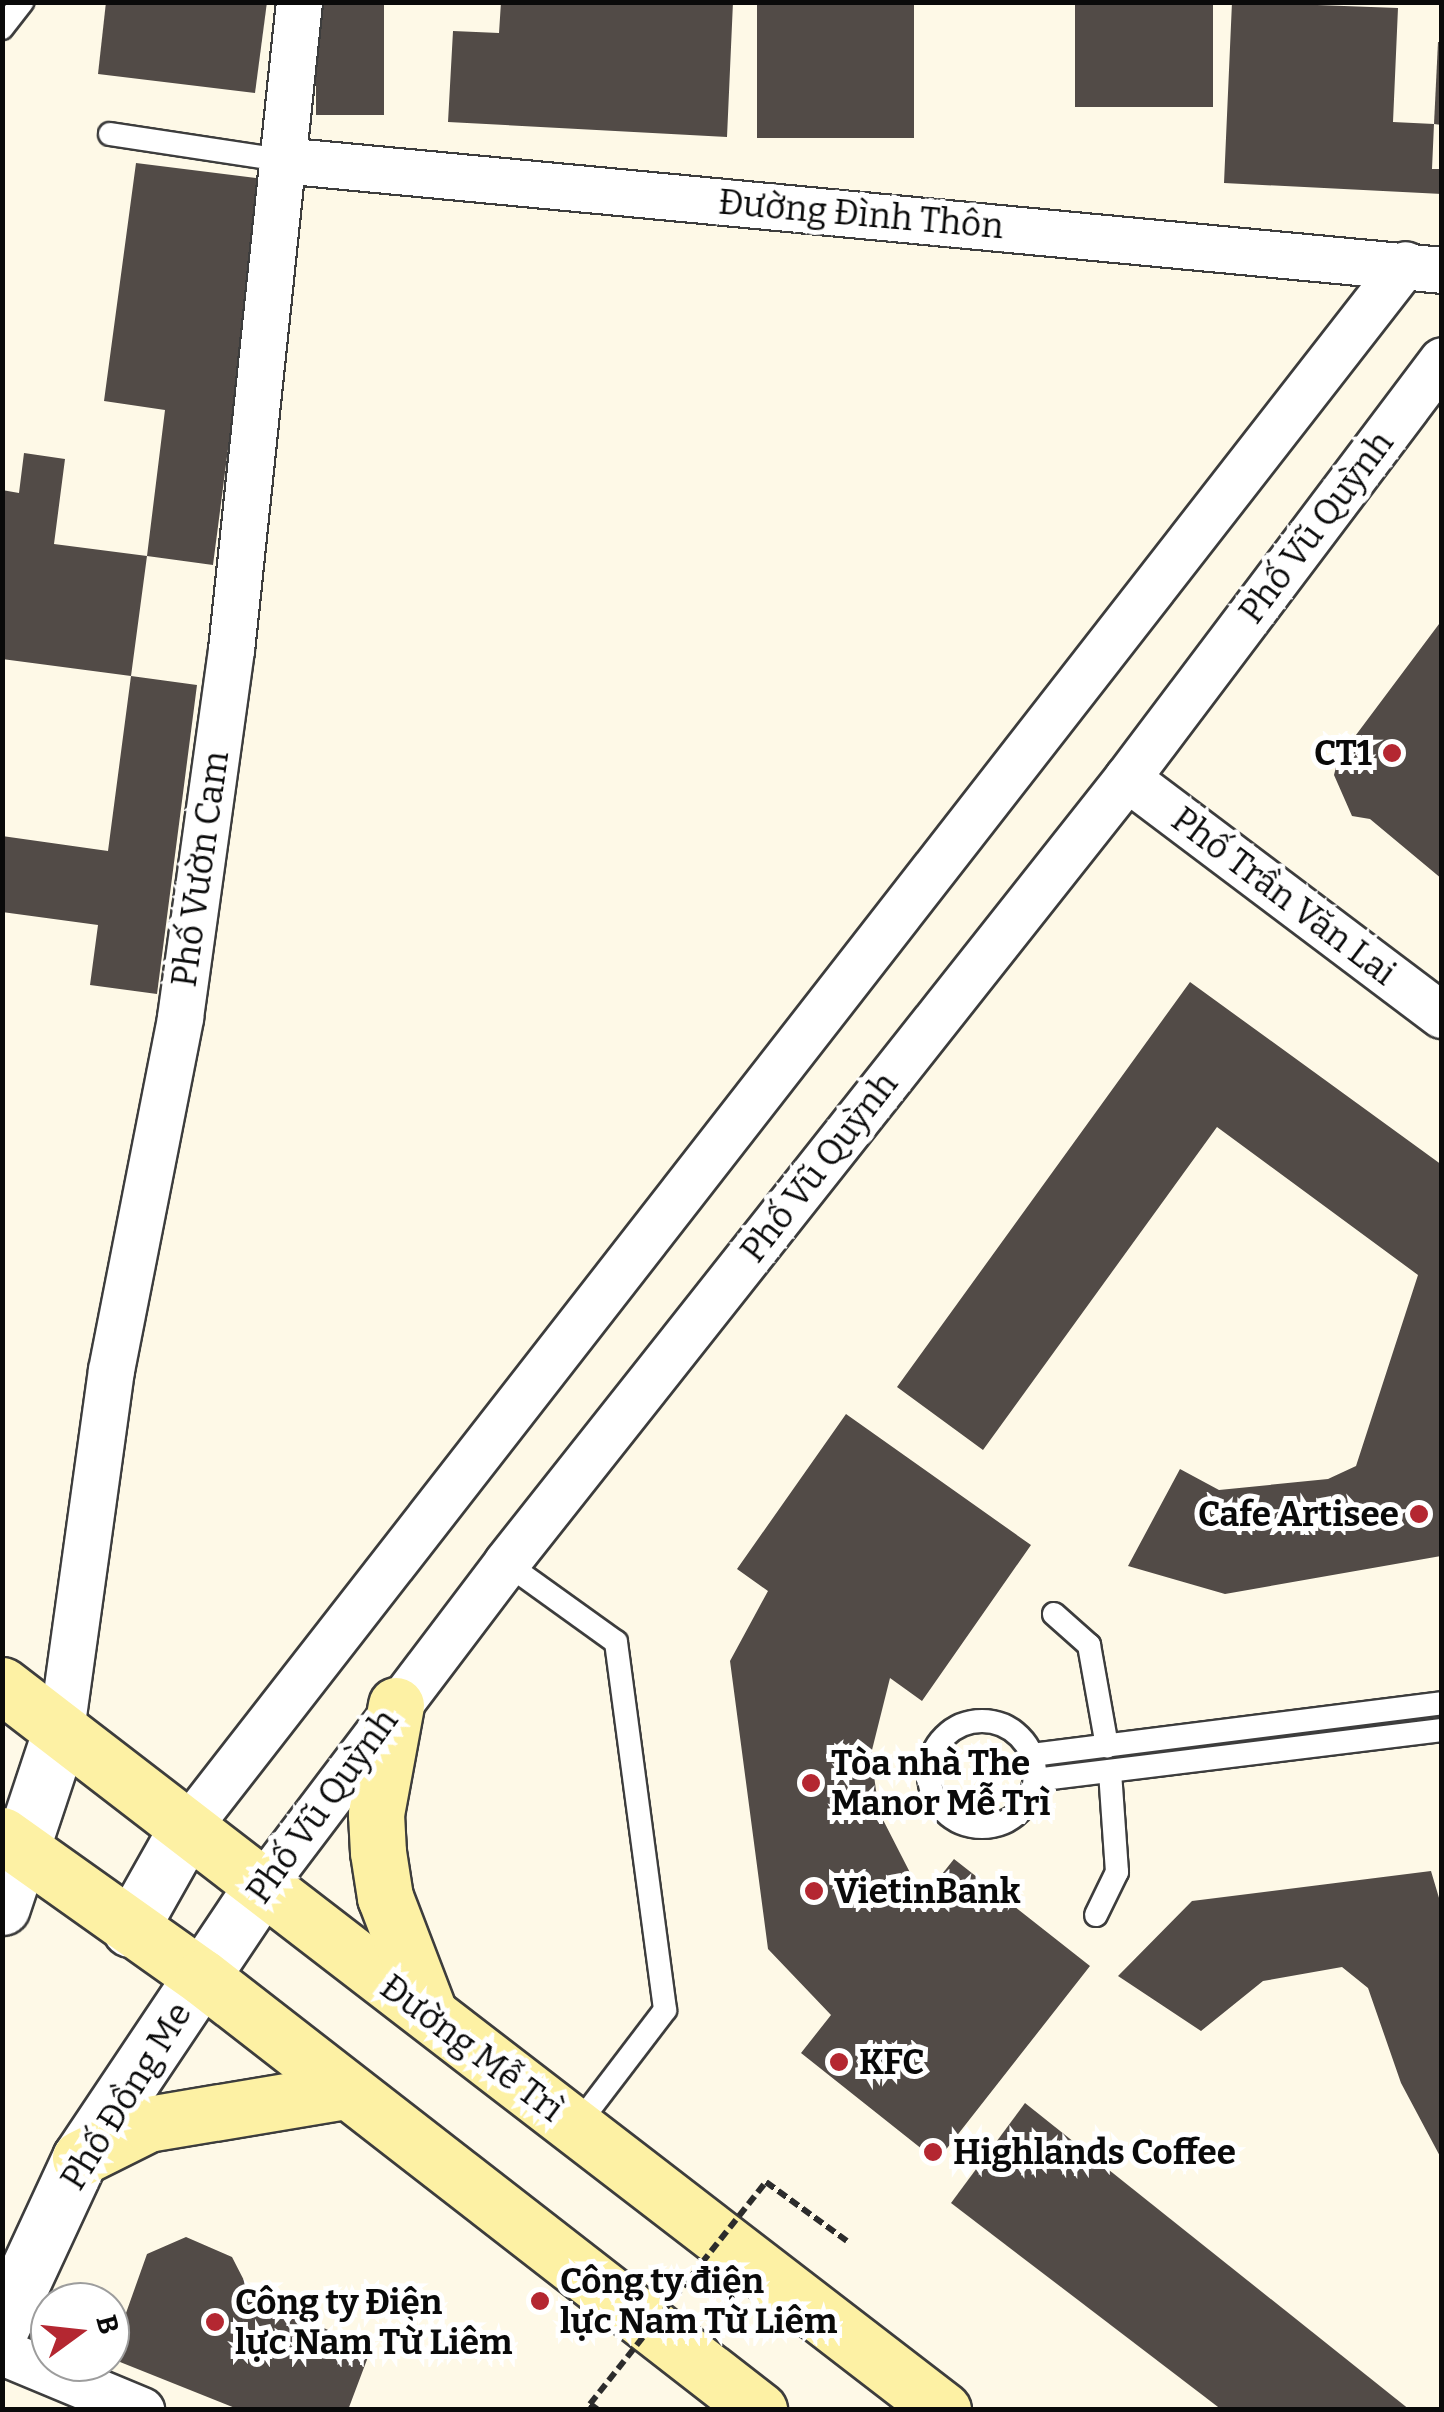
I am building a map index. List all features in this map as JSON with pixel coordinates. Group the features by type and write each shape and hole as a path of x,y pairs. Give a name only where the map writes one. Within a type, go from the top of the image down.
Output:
{"main road":[{"name":"Đường Mễ Trì","path":"2,1685 942,2410"},
{"path":"396,1704 378,1800 378,1852 385,1897 432,2019"},
{"path":"13,1844 202,1977 759,2410"},
{"path":"80,2158 148,2124 346,2091"}],"street":[{"name":"Phố Vườn Cam","path":"61,1730 111,1370 185,978 231,650 300,2"},
{"name":"Đường Đình Thôn","path":"281,160 1423,267"},
{"path":"130,1929 188,1828 1423,267"},
{"name":"Phố Vũ Quỳnh","path":"202,1977 262,1886 396,1704 1128,778 1442,360"},
{"name":"Phố Trần Văn Lai","path":"1128,778 1442,1015"},
{"path":"2,1907 13,1844 61,1730"},
{"name":"Phố Đồng Me","path":"2,2326 80,2158 202,1977"},
{"path":"2,2352 141,2410"}],"lane":[{"path":"2,28 22,2"},
{"path":"110,134 281,160"},
{"path":"506,1563 616,1642 665,2010 576,2127"},
{"path":"1054,1614 1089,1645 1107,1746"},
{"path":"1032,1755 1442,1703"},
{"path":"961,1724 1011,1728 1032,1755 1034,1780 1013,1818 980,1828 946,1814 929,1783 935,1748 961,1724"},
{"path":"1034,1780 1442,1730"},
{"path":"1096,1914 1116,1872 1110,1771"}],"path":[{"path":"598,2410 590,2404 766,2182 846,2240"}],"building":[{"path":"106,2 267,2 255,93 98,74"},
{"path":"316,2 384,2 384,115 316,115"},
{"path":"501,2 733,2 727,137 448,122 453,31 499,33"},
{"path":"757,2 914,2 914,138 757,138"},
{"path":"1075,2 1213,2 1213,107 1075,107"},
{"path":"1232,2 1398,8 1393,122 1434,124 1432,169 1442,169 1442,194 1224,183"},
{"path":"1438,42 1442,42 1442,125 1434,124"},
{"path":"136,163 263,179 213,565 147,556 165,410 104,401"},
{"path":"24,453 65,459 54,544 147,556 131,676 2,659 2,490 19,493"},
{"name":"CT1","path":"1442,620 1442,879 1370,819 1352,816 1334,775 1338,759"},
{"path":"131,676 197,685 157,994 90,985 98,925 2,912 2,836 108,851"},
{"path":"1190,982 1442,1165 1441,1556 1225,1594 1128,1566 1180,1469 1219,1490 1328,1479 1356,1466 1418,1275 1217,1127 983,1450 897,1387"},
{"path":"846,1414 1031,1545 922,1701 890,1678 871,1754 879,1812 923,1898 954,1859 1090,1966 937,2161 801,2053 831,2015 768,1949 730,1661 768,1591 737,1569"},
{"path":"1431,1871 1442,1908 1442,2160 1401,2083 1368,1988 1342,1967 1263,1981 1201,2031 1118,1976 1192,1901"},
{"path":"1025,2103 1410,2410 1222,2410 951,2203"},
{"name":"Công ty Điện lực Nam Từ Liêm","path":"186,2237 232,2257 252,2296 371,2349 348,2410 240,2410 130,2366 130,2302 147,2254"}],"place":[{"name":"CT1","path":"1392,753"},
{"name":"Cafe Artisee","path":"1419,1514"},
{"name":"Tòa nhà The Manor Mễ Trì","path":"811,1783"},
{"name":"VietinBank","path":"814,1891"},
{"name":"KFC","path":"839,2062"},
{"name":"Highlands Coffee","path":"933,2152"},
{"name":"Công ty điện lực Nam Từ Liêm","path":"540,2301"},
{"name":"Công ty Điện lực Nam Từ Liêm","path":"215,2322"}]}
